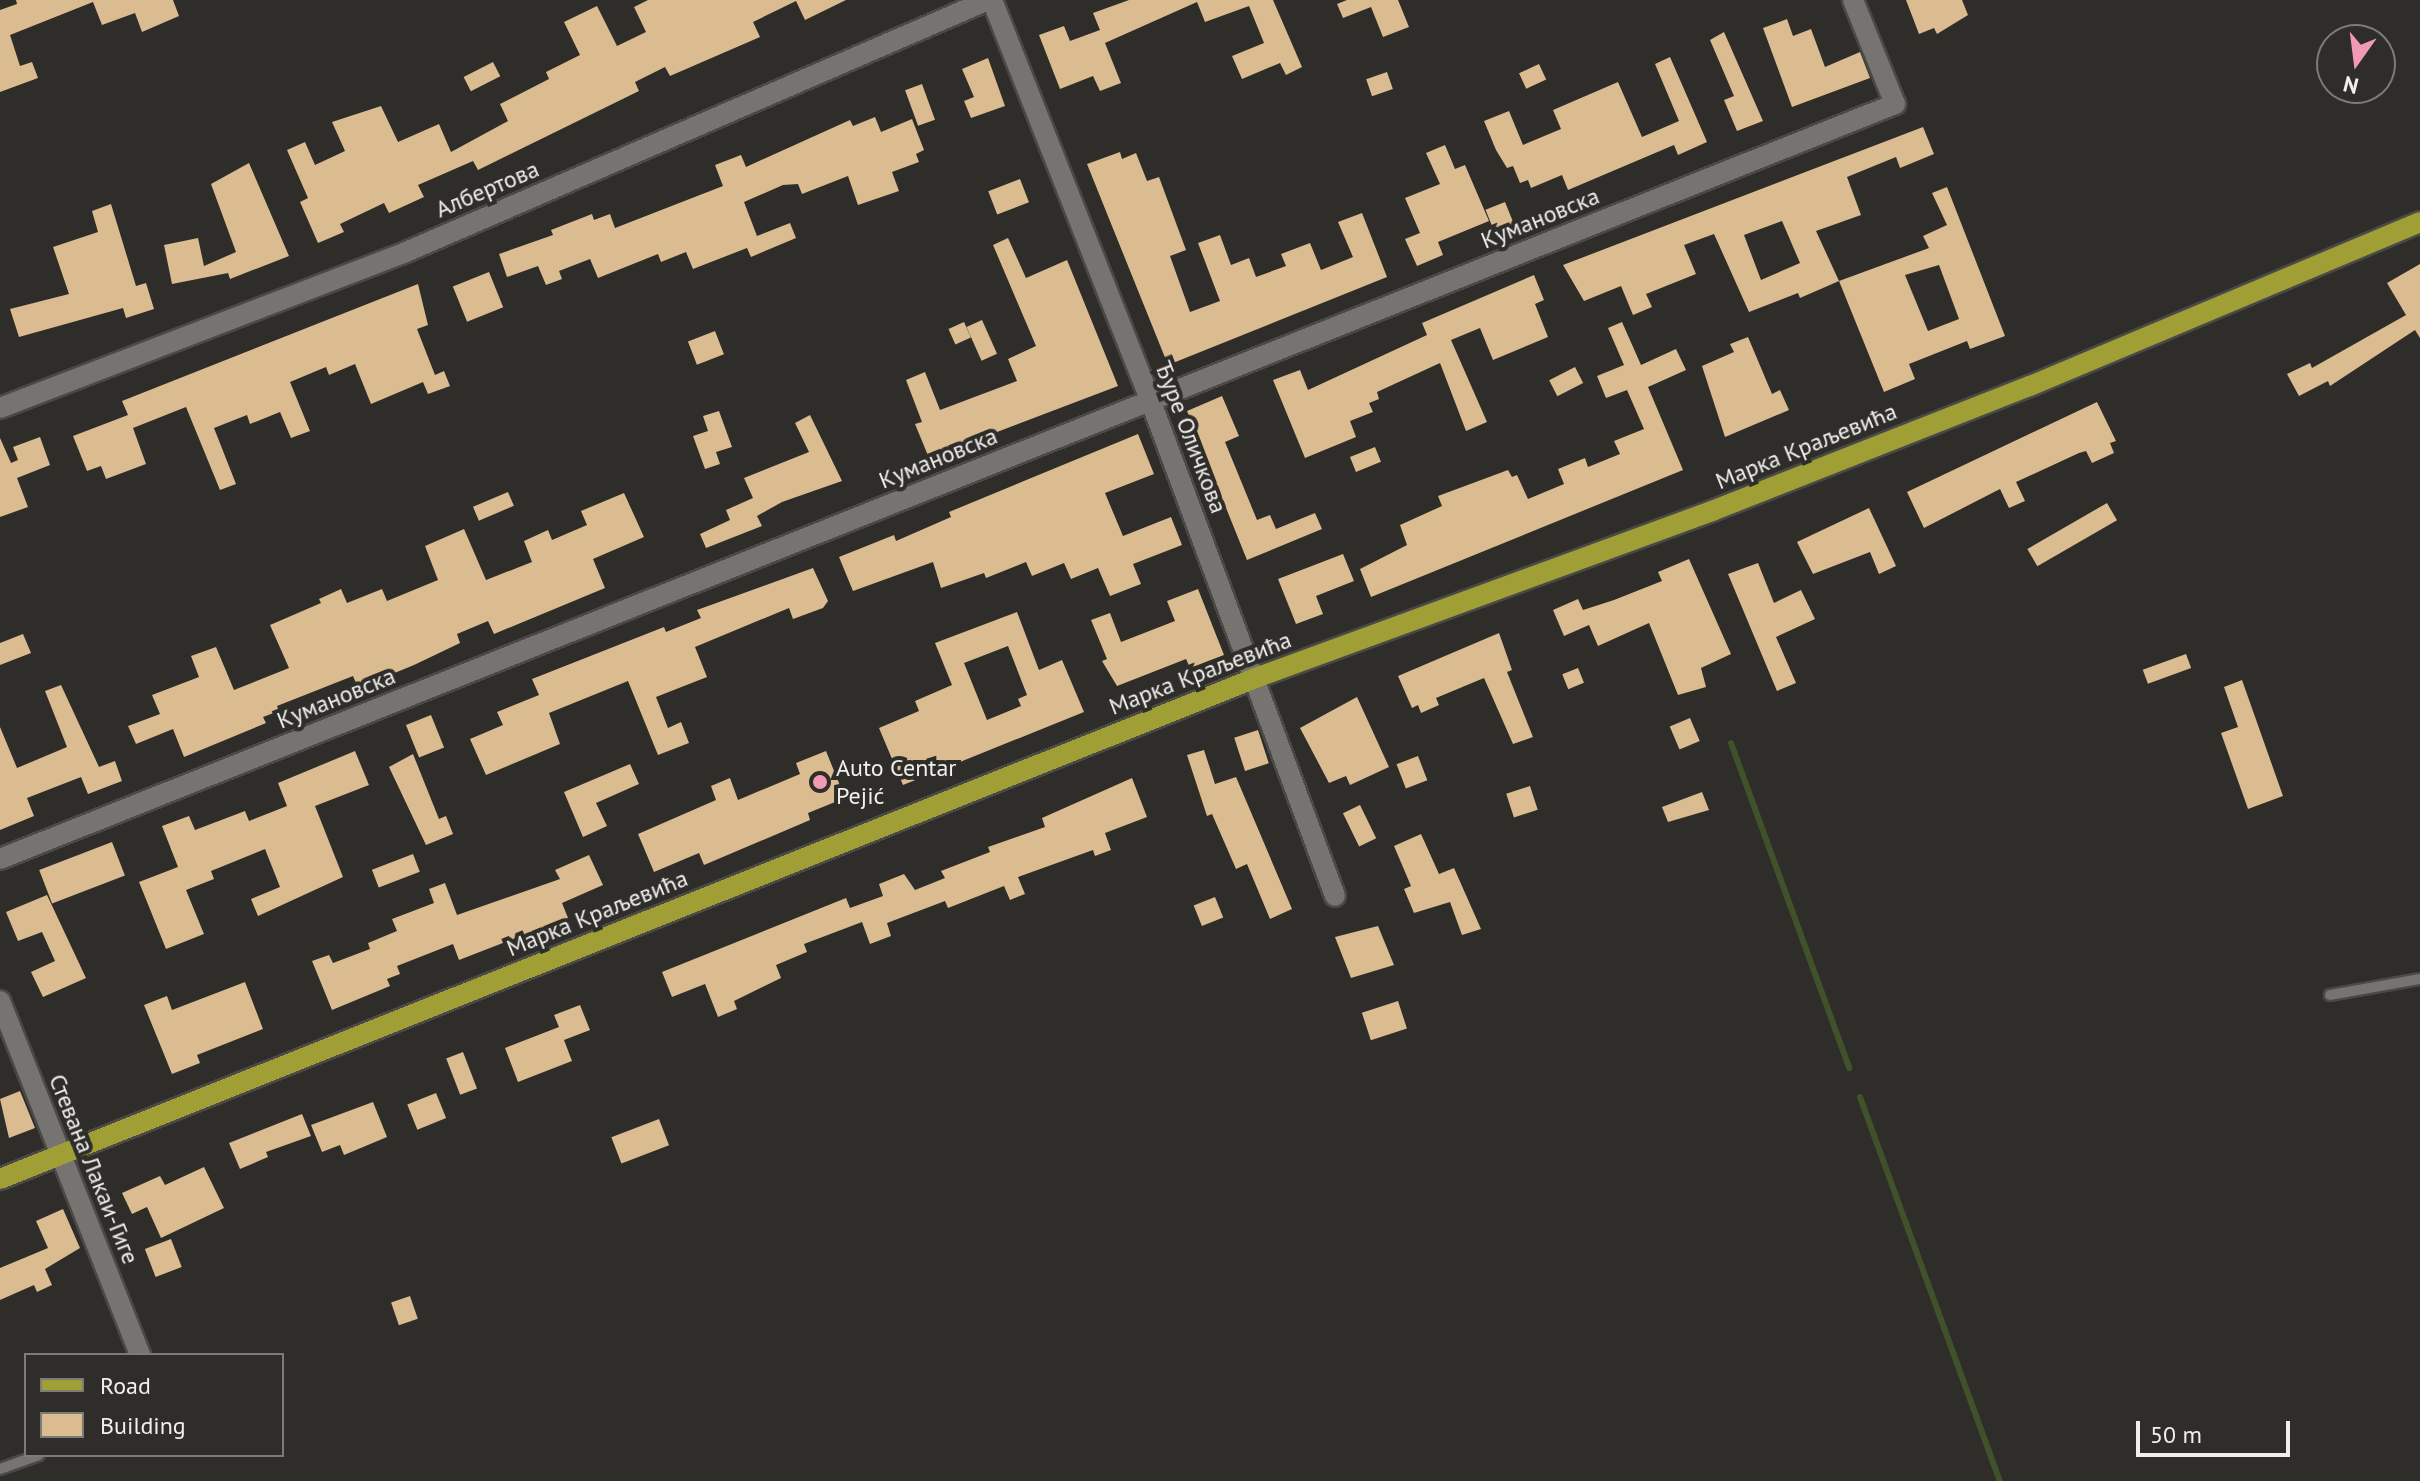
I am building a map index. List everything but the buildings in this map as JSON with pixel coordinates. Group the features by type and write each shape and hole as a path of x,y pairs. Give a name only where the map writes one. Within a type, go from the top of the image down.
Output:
{"main road":[{"name":"Марка Краљевића","path":"0,1179 1253,679 1727,506 2030,386 2420,222"}],"street":[{"name":"Ђуре Оличкова","path":"990,0 1151,402 1335,896"},
{"name":"Албертова","path":"0,408 406,252 990,0"},
{"name":"Кумановска","path":"0,859 1895,104 1853,0"},
{"name":"Стевана Лакаи-Гиге","path":"0,1001 139,1353"}],"lane":[{"path":"2330,995 2420,979"},
{"path":"0,1469 33,1457"}],"waterway":[{"path":"1731,743 1849,1068"},
{"path":"1860,1097 2000,1481"}],"place":[{"name":"Auto Centar Pejić","path":"820,782"}]}
